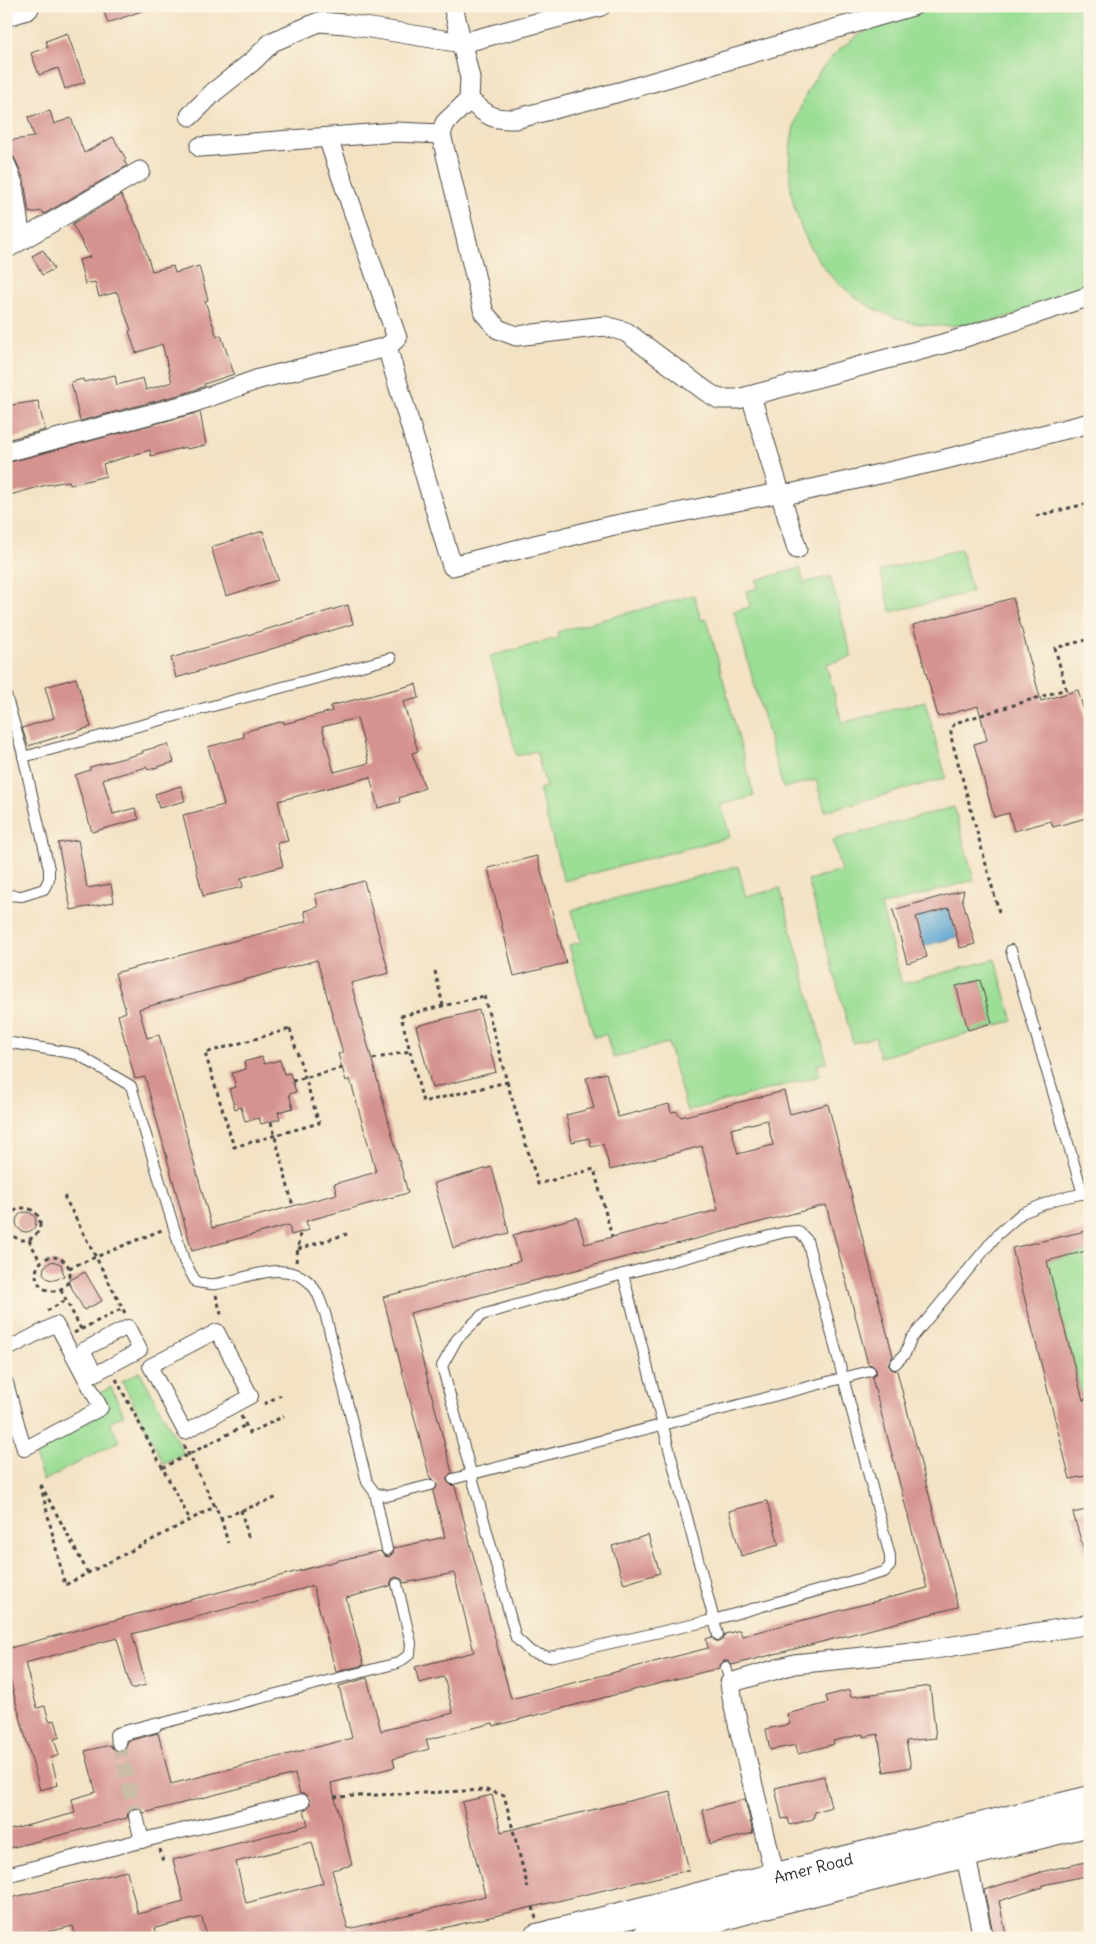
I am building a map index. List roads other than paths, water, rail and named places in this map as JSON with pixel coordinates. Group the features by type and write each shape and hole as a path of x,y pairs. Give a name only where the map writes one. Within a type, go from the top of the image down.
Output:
{"main road":[{"path":"6,12 25,6"},
{"name":"Amer Road","path":"963,1843 1090,1800"},
{"name":"Amer Road","path":"537,1938 778,1888 963,1843 1090,1822"},
{"name":"Amer Road","path":"646,1938 778,1888"}],"street":[{"path":"453,6 470,78 469,100 445,123 441,134 484,313 498,329 516,336 605,326 626,332 719,399 738,399 950,342 1090,296"},
{"path":"190,116 214,92 272,42 319,22 346,24 462,43 601,6"},
{"path":"469,100 484,113 498,120 515,119 618,92 912,6"},
{"path":"200,148 227,144 253,144 396,132 441,134"},
{"path":"6,452 189,404 259,379 387,347 397,338 328,138"},
{"path":"6,165 13,184 14,245 140,171"},
{"path":"387,347 452,566 610,526 698,508 794,493 928,464 1090,423"},
{"path":"751,396 797,549"},
{"path":"6,1350 56,1324 101,1408 24,1449 6,1383"},
{"path":"217,1331 252,1396 184,1432 150,1366 217,1331"},
{"path":"778,1888 733,1703 728,1675 794,1664 922,1651 1090,1624"},
{"path":"119,1743 117,1735 155,1725"},
{"path":"6,1875 302,1802"},
{"path":"136,1816 142,1841"},
{"path":"963,1843 983,1938"}],"lane":[{"path":"23,757 391,658"},
{"path":"6,695 23,757 49,869 49,879 44,889 22,896 6,895"},
{"path":"895,1364 905,1354 910,1338 997,1235 1022,1213 1057,1199 1086,1193 1011,950"},
{"path":"6,1042 77,1054 131,1086 184,1261 196,1282 214,1284 265,1271 294,1274 308,1281 316,1291 325,1313 360,1460 367,1482 376,1493 387,1550"},
{"path":"785,1232 798,1232 807,1240 890,1556 890,1566 884,1572 713,1620 550,1657 531,1652 516,1638 442,1366 457,1339 482,1315 623,1274 785,1232"},
{"path":"623,1274 718,1635"},
{"path":"453,1479 870,1371"},
{"path":"376,1493 387,1496 431,1485"},
{"path":"155,1725 398,1663 410,1654 412,1643 397,1584"}],"water":[{"path":"949,908 957,937 924,946 916,917"}],"tunnel":[{"path":"119,1743 136,1816"}]}
